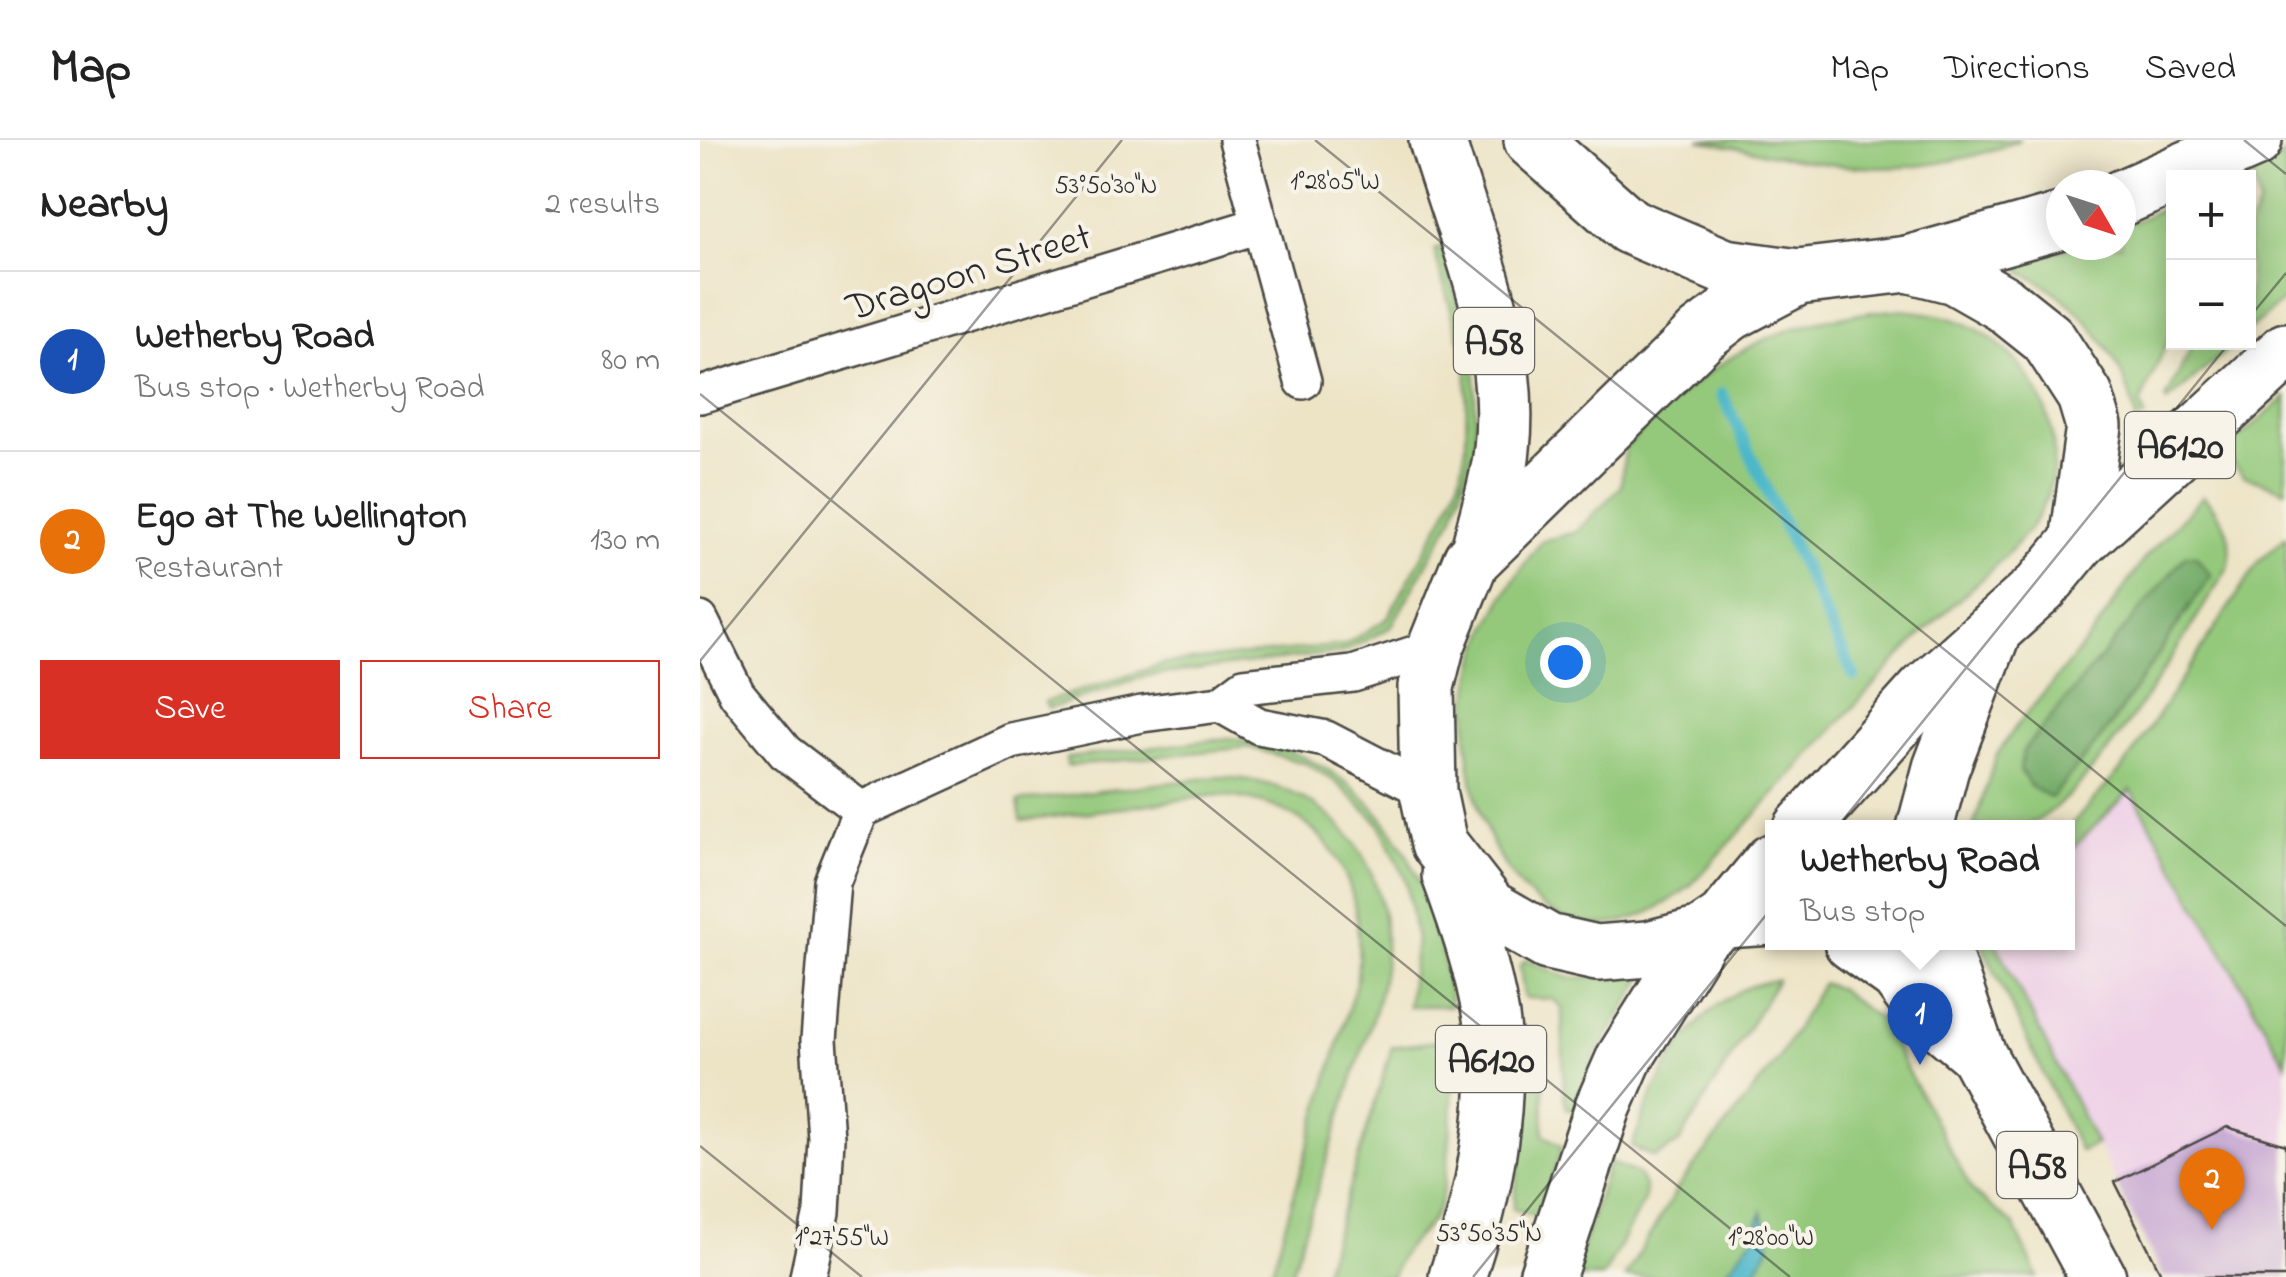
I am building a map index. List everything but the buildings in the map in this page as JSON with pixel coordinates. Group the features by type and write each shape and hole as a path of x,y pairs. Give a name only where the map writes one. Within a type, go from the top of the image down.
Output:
{"main road":[{"name":"A58","path":"1436,140 1482,281 1503,386 1502,450 1480,547"},
{"path":"1532,140 1629,226 1725,267 1798,278 1908,264 2046,225"},
{"path":"2136,191 2254,140"},
{"path":"1809,820 1925,691 2041,587 2078,542 2094,426 2085,396 2048,338 2004,304 1956,276 1908,264"},
{"path":"1765,873 1733,924 1648,948 1598,953 1548,942 1489,908 1439,844 1428,792 1426,687 1436,647 1480,547 1701,335 1730,313 1798,278"},
{"name":"A6120","path":"2078,542 2286,351"},
{"path":"1928,820 1940,768 1992,634"},
{"name":"A6120","path":"1439,844 1476,948 1491,1020 1490,1140 1457,1277"},
{"name":"A6120","path":"1547,1277 1603,1107 1624,1059 1733,924"},
{"name":"A58","path":"1863,950 1898,975 1920,1005 1977,1053"},
{"name":"A58","path":"1942,950 1977,1053 2098,1277"}],"street":[{"path":"1237,140 1304,381"},
{"name":"Dragoon Street","path":"700,395 1260,225"},
{"path":"700,620 737,694 785,752 861,810"},
{"path":"808,1277 822,1212 826,1138 820,1040 832,882 861,810 1011,740 1142,714 1220,704 1244,686 1353,674 1436,647"},
{"path":"1220,704 1258,726 1326,739 1428,792"}],"shaded area":[{"path":"2130,789 2286,1064 2286,1277 2163,1277 2000,950 2075,950 2075,846"}],"green space":[{"path":"1699,140 2020,140 1937,164 1860,167"},
{"path":"2286,155 2286,298 2256,324 2259,204 2256,170 2251,170"},
{"path":"2166,207 2166,345 2140,404 2145,417 2136,420 2122,374 2096,332 2062,297 2021,272 2019,263 2046,254 2046,260 2136,260 2136,220"},
{"path":"1442,247 1475,363 1475,445 1453,517 1391,627 1343,652 1145,676 1048,709 1045,702 1164,664 1344,645 1387,619 1446,513 1460,478 1466,447 1467,366 1434,250"},
{"path":"1895,310 1965,323 1994,341 2021,367 2041,399 2052,435 2053,472 2042,508 2019,541 1917,639 1691,885 1639,916 1593,924 1553,913 1520,886 1494,847 1477,800 1468,749 1473,675 1485,633 1504,595 1542,541 1576,532 1621,486 1625,448 1715,368 1745,349 1811,323"},
{"path":"2190,350 2227,350 2167,402"},
{"path":"2286,397 2284,490 2244,476 2223,452"},
{"path":"2203,496 2222,520 2229,538 2228,567 2134,714 2074,789 2046,815 2035,820 1976,820 1996,756 2093,634 2145,558","holes":["2211,575 2108,729 2051,798"]},
{"path":"2286,537 2286,1064 2131,790 2075,846 2075,821 2126,764 2260,560"},
{"path":"2186,555 2196,556 2211,575 2108,729 2051,798 2030,786 2020,770 2023,751"},
{"path":"1229,738 1280,749 1324,767 1360,794 1389,827 1412,866 1430,909 1451,1006 1408,1006 1416,940 1406,880 1379,823 1336,782 1307,764 1249,747 1067,766 1066,758"},
{"path":"1215,777 1286,790 1316,806 1341,827 1361,853 1375,883 1383,918 1384,971 1377,1001 1290,1277 1270,1277 1357,979 1355,908 1332,851 1313,830 1287,813 1255,801 1217,795 1021,821 1018,801"},
{"path":"1984,950 1999,950 2096,1144 2080,1151"},
{"path":"1526,960 1569,978 1636,975 1642,980 1595,1057 1574,1110 1567,1108 1564,1096 1562,1008 1553,999 1524,998 1520,965"},
{"path":"1777,980 1679,1143 1655,1157 1632,1147 1667,1067 1703,1019 1725,1000 1749,987"},
{"path":"1822,983 1839,989 1880,1020 1973,1192 2014,1225 2038,1277 1625,1277 1679,1186 1779,1058"},
{"path":"1535,1036 1543,1055 1544,1135 1562,1146 1540,1217 1513,1209 1525,1122 1527,1037"},
{"path":"1454,1039 1448,1157 1435,1215 1407,1247 1392,1277 1322,1277 1392,1047"},
{"path":"1609,1162 1638,1174 1645,1188 1644,1200 1603,1277 1573,1277"}],"water":[{"path":"1762,1212 1770,1245 1752,1277 1722,1277 1753,1238"}],"waterway":[{"path":"1722,394 1854,676"}],"place":[{"name":"Wetherby Road","path":"1920,1065"},
{"name":"Ego at The Wellington","path":"2212,1230"}]}
